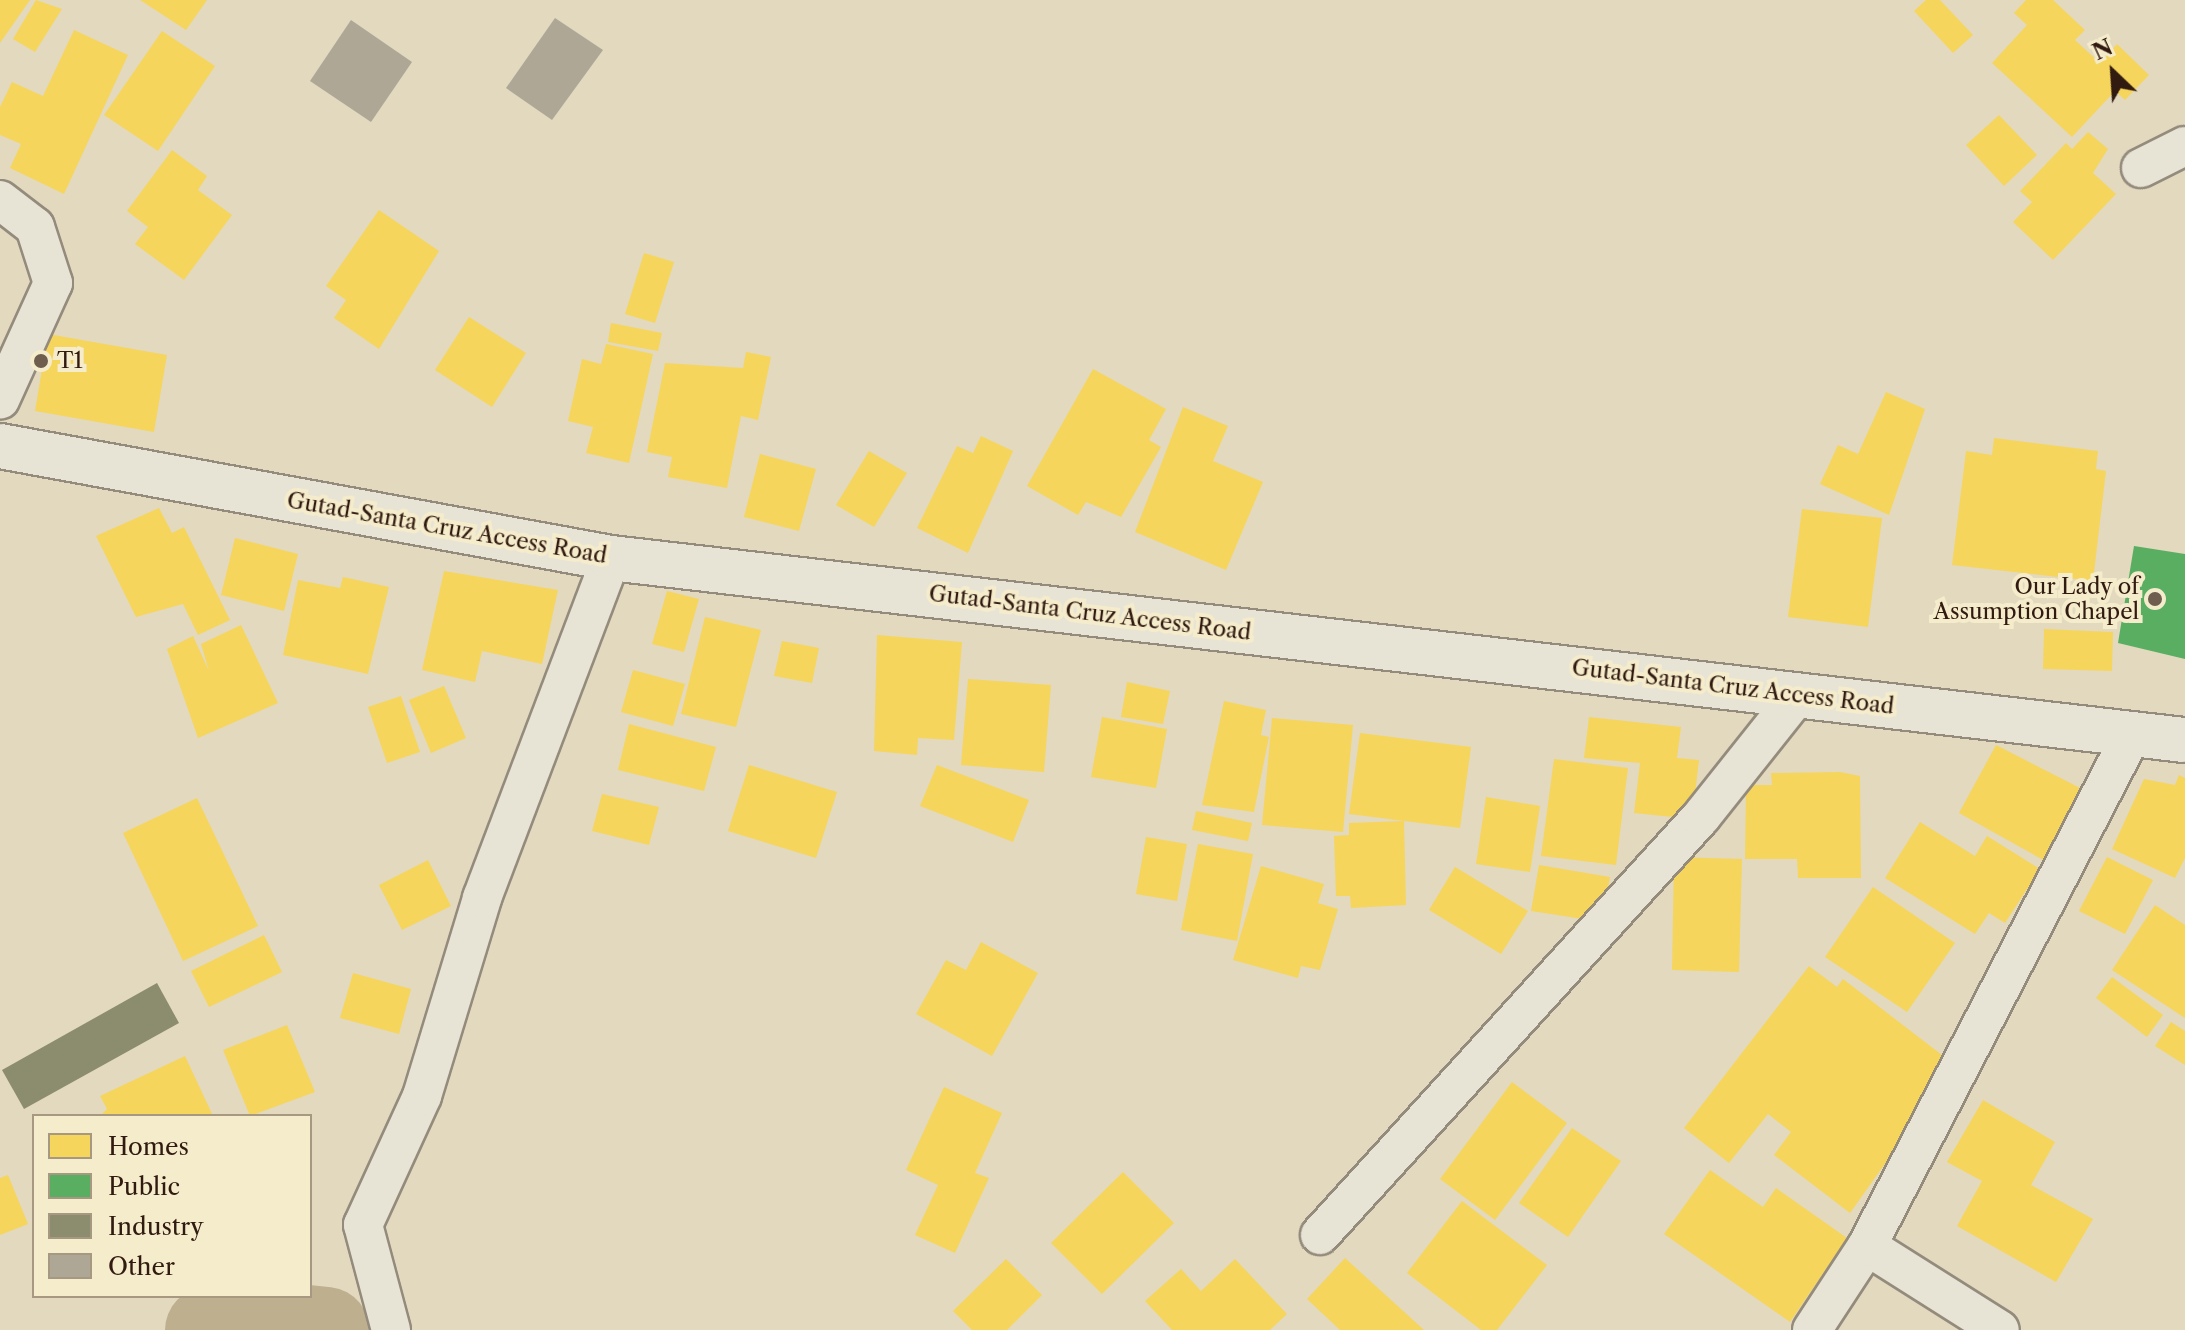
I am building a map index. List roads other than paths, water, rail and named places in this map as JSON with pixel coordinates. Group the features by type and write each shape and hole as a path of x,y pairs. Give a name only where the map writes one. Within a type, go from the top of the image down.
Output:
{"main road":[{"name":"Gutad-Santa Cruz Access Road","path":"0,446 611,558 2185,740"}],"street":[{"path":"2141,168 2185,146"},
{"path":"0,200 35,227 53,283 0,400"},
{"path":"391,1330 363,1225 422,1096 482,898 611,558"},
{"path":"1320,1235 1701,817 1799,694"},
{"path":"1812,1330 1867,1246 2132,734"},
{"path":"1867,1246 2000,1330"}],"waterway":[{"path":"208,1330 231,1320 326,1330"}],"place":[{"name":"T1","path":"41,361"},
{"name":"Our Lady of Assumption Chapel","path":"2155,599"}]}
